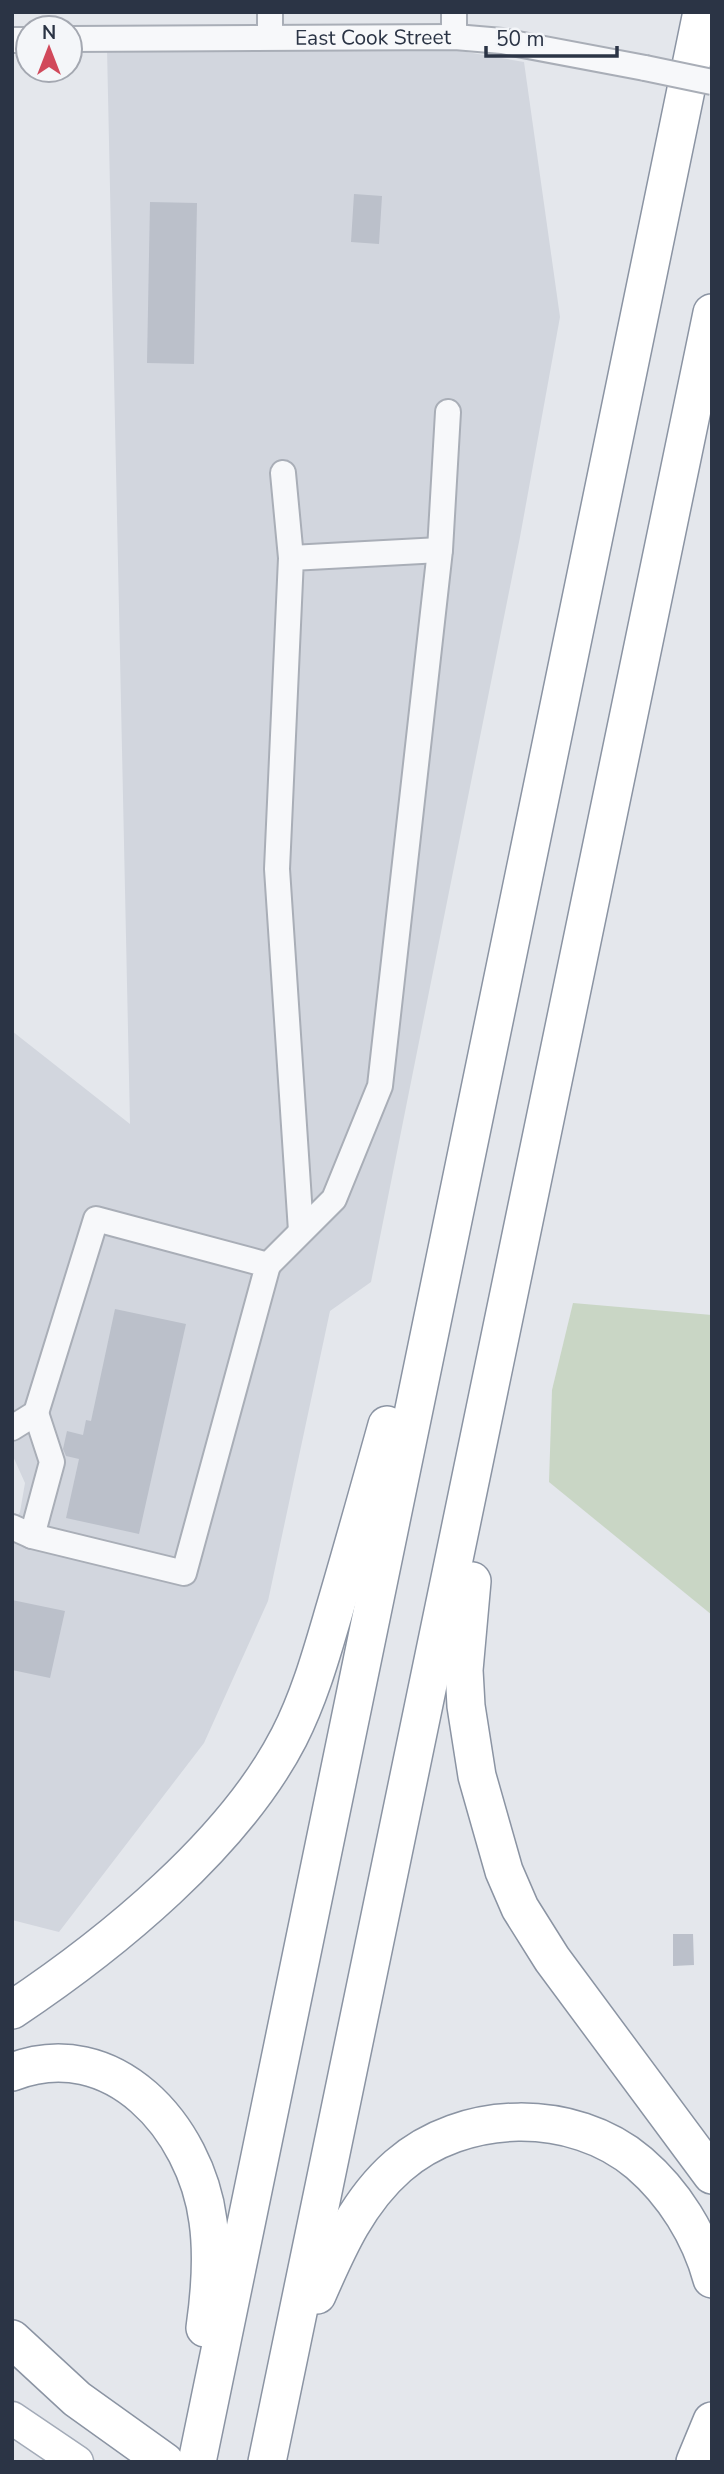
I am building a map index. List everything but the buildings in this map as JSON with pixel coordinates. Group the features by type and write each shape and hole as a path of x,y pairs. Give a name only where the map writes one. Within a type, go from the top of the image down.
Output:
{"highway":[{"path":"188,2462 188,2434 200,2408 337,1795 475,1110 702,12"},
{"path":"267,2460 712,313"},
{"path":"12,2010 116,1933 167,1888 209,1845 250,1796 288,1740 311,1690 475,1110"},
{"path":"509,1290 494,1440 466,1623 466,1706 477,1776 500,1858 520,1908 552,1959 712,2175"},
{"path":"12,2072 40,2064 80,2065 117,2078 156,2106 185,2150 198,2180 208,2220 210,2258 197,2462"},
{"path":"279,2405 316,2297 345,2234 366,2199 399,2165 419,2150 443,2137 480,2126 537,2122 562,2126 610,2145 638,2161 660,2183 687,2220 712,2279"},
{"path":"12,2339 77,2399 165,2462"},
{"path":"695,2462 712,2421"}],"main road":[{"path":"12,2360 77,2399"},
{"path":"12,2418 77,2462"}],"street":[{"name":"East Cook Street","path":"84,38 270,24 454,24 502,41 712,82"},
{"path":"268,1265 96,1219 36,1413 52,1462 22,1532 184,1573 268,1265 334,1199 380,1086 440,550 447,412"},
{"path":"283,473 291,558 277,869 301,1231"},
{"path":"291,558 440,550"},
{"path":"12,1428 36,1413"}],"shaded area":[{"path":"426,45 524,62 560,317 520,537 371,1282 330,1311 268,1601 204,1743 59,1932 12,1920 12,1524 20,1512 25,1483 12,1454 12,1031 130,1124 107,48"}],"green space":[{"path":"573,1303 712,1315 712,1615 549,1482 552,1390"}]}
